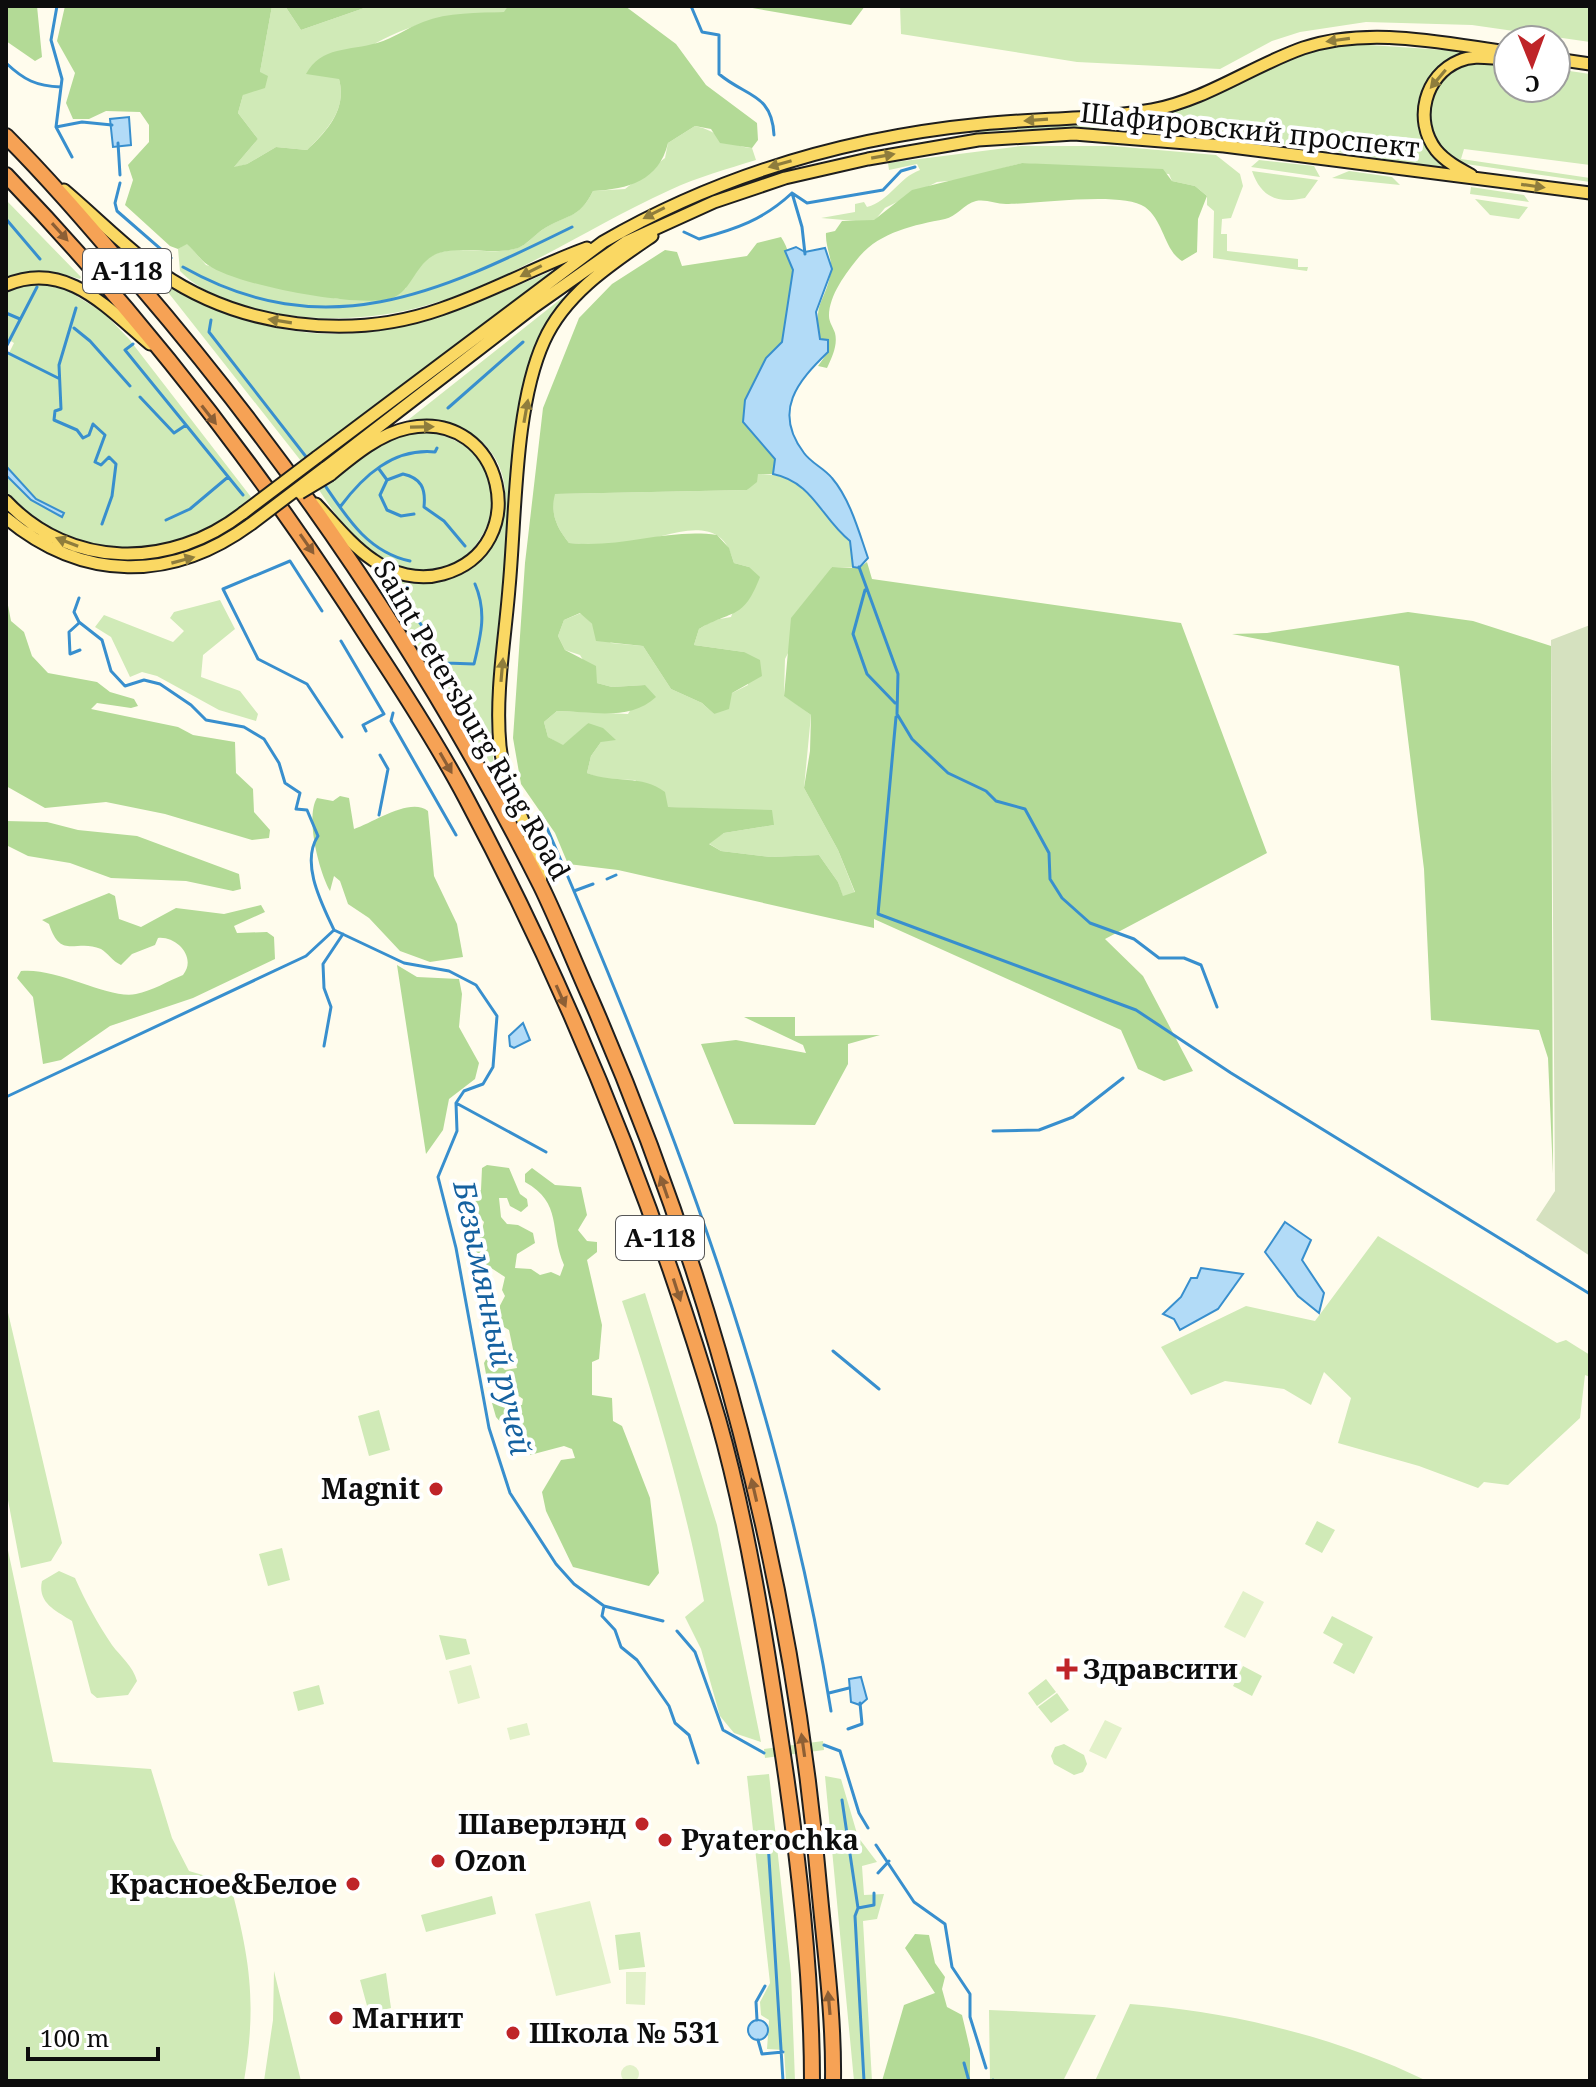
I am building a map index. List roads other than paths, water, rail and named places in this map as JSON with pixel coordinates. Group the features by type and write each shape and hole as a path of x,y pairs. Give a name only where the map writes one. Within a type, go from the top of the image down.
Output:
{"highway":[{"name":"Saint Petersburg Ring Road","path":"6,136 42,172 212,370 306,493 441,707 541,887 639,1116 682,1236 738,1418 788,1637 814,1823 833,2081"},
{"name":"Saint Petersburg Ring Road","path":"6,175 61,232 161,353 309,545 466,798 559,992 615,1121 656,1228 719,1423 766,1638 793,1823 812,2081"}],"main road":[{"path":"6,501 40,529 63,542 121,555 165,552 192,544 222,529 603,242 654,213 707,189 815,154 937,129 1157,109 1211,91 1287,55 1325,42 1391,38 1492,50"},
{"path":"1476,178 1436,150 1426,128 1425,102 1432,82 1457,62 1475,57 1492,58"},
{"name":"Шафировский проспект","path":"675,220 785,178 896,154 1029,136 1074,134 1170,140 1590,193"},
{"path":"42,172 162,273 233,309 292,323 368,325 426,314 603,242"},
{"path":"327,471 535,306 626,242 675,220"},
{"path":"541,887 540,864 512,798 500,744 501,686 527,404 544,340 564,310 589,282 675,220"},
{"path":"6,285 19,279 43,277 78,286 161,353"},
{"path":"6,518 54,550 112,567 147,567 196,557 251,524 327,471 388,435 408,428 439,428 470,440 485,455 499,490 495,524 488,541 467,563 434,577 415,577 373,561 306,493"}],"water":[{"path":"129,117 131,145 113,147 110,119"},
{"path":"796,247 805,252 825,248 832,269 816,312 820,339 828,340 828,352 799,386 790,410 790,424 804,453 832,478 849,506 868,558 859,568 853,567 850,541 798,485 773,474 775,459 743,422 745,400 766,358 782,342 793,270 785,251"},
{"path":"6,466 36,499 64,513 62,517 31,500 6,475"},
{"path":"523,1023 530,1040 514,1048 510,1046 509,1036"},
{"path":"1285,1222 1311,1240 1302,1260 1324,1293 1319,1313 1298,1296 1265,1252"},
{"path":"1201,1268 1243,1274 1218,1309 1180,1330 1174,1319 1163,1314 1181,1297 1191,1278 1197,1278"},
{"path":"861,1677 867,1699 860,1705 851,1702 849,1679"},
{"path":"754,2020 762,2020 768,2030 762,2040 754,2040 748,2034 748,2026"}],"waterway":[{"name":"Безымянный ручей","path":"57,6 51,40 62,79 56,127 72,157"},
{"path":"691,6 702,32 719,35 719,74 763,103 772,121 774,135"},
{"path":"6,63 31,81 61,87"},
{"path":"56,127 82,122 112,125"},
{"path":"118,143 120,175"},
{"path":"792,193 807,203 883,190 901,171 915,167"},
{"path":"120,183 115,203 117,211 171,258"},
{"path":"792,193 802,227 805,254"},
{"path":"684,232 699,239 737,227 760,217 792,193"},
{"path":"6,219 40,259"},
{"path":"183,267 235,291 285,304 333,307 380,302 427,290 475,272 572,227"},
{"path":"6,347 37,287"},
{"name":"Безымянный ручей","path":"76,308 59,365 61,409 55,411 54,420 77,430 83,438 89,435 93,424 105,435 95,462 101,465 109,457 116,464 112,496 102,524"},
{"path":"6,313 20,319"},
{"path":"211,320 209,332 307,458"},
{"path":"74,328 90,341 130,386"},
{"path":"448,408 523,342"},
{"path":"133,344 125,350 243,495"},
{"path":"6,352 58,378"},
{"path":"140,397 174,433 186,425"},
{"path":"340,507 380,466 406,455 435,452 437,448"},
{"path":"379,469 387,480 380,495 387,510 401,516 414,514"},
{"path":"387,480 403,474 418,481 423,489 424,507 444,521 465,546"},
{"path":"166,520 190,509 228,477"},
{"path":"324,484 350,521 370,542 395,557 410,561"},
{"path":"322,611 290,561 223,589 258,659 307,684 342,737"},
{"path":"859,567 898,674 897,714 912,739 948,773 986,791 996,801 1025,809 1049,853 1050,879 1062,898 1090,923 1134,939 1159,958 1184,958 1201,965 1217,1007"},
{"path":"446,663 474,664 482,614 475,584"},
{"path":"408,586 402,595 456,679"},
{"path":"865,590 853,634 867,674 895,703"},
{"name":"Безымянный ручей","path":"79,598 74,612 79,622 102,640 111,671 125,686 144,680 160,684 191,705 206,720 244,727 264,739 279,763 285,783 300,793 296,809 307,810 318,836 311,858 312,871 334,930 404,963 449,971 476,985 497,1016 493,1067 483,1084 464,1091 456,1103 457,1131 438,1177 456,1248 489,1428 510,1493 556,1564 574,1584 604,1606 663,1621"},
{"path":"79,623 69,632 70,654 80,650"},
{"path":"341,641 384,714 363,725 366,731"},
{"path":"393,713 391,721 456,835"},
{"path":"896,717 878,914 1136,1010 1231,1073 1590,1294"},
{"path":"379,815 388,769 380,755"},
{"path":"547,828 636,1043 717,1261 783,1484 810,1597 831,1711"},
{"path":"607,879 616,875"},
{"path":"574,891 593,884"},
{"path":"6,1097 306,956 334,930"},
{"path":"324,1046 331,1007 324,988 323,964 343,934"},
{"path":"993,1131 1039,1130 1073,1117 1123,1078"},
{"path":"456,1103 546,1152"},
{"path":"833,1351 879,1389"},
{"path":"604,1606 602,1616 615,1630 621,1647 637,1660 669,1706 675,1723 689,1735 698,1763"},
{"name":"Безымянный ручей","path":"677,1631 695,1652 723,1730 764,1753"},
{"path":"829,1693 849,1688"},
{"path":"848,1729 862,1724 860,1703"},
{"name":"Безымянный ручей","path":"824,1745 840,1751 859,1813 868,1828"},
{"path":"842,1800 858,1908 855,1916 864,2081"},
{"path":"768,1842 783,2081"},
{"name":"Безымянный ручей","path":"876,1845 914,1902 945,1924 952,1967 970,1994 970,2017 986,2068"},
{"path":"878,1873 889,1861"},
{"path":"858,1908 874,1905 874,1893"},
{"path":"757,2020 756,2002 765,1986"},
{"path":"758,2040 762,2054 783,2052"},
{"path":"964,2063 969,2081"}],"place":[{"name":"Magnit","path":"436,1489"},
{"name":"Здравсити","path":"1067,1669"},
{"name":"Шаверлэнд","path":"642,1824"},
{"name":"Pyaterochka","path":"665,1840"},
{"name":"Ozon","path":"438,1861"},
{"name":"Красное&Белое","path":"353,1884"},
{"name":"Магнит","path":"336,2018"},
{"name":"Школа № 531","path":"513,2033"}]}
